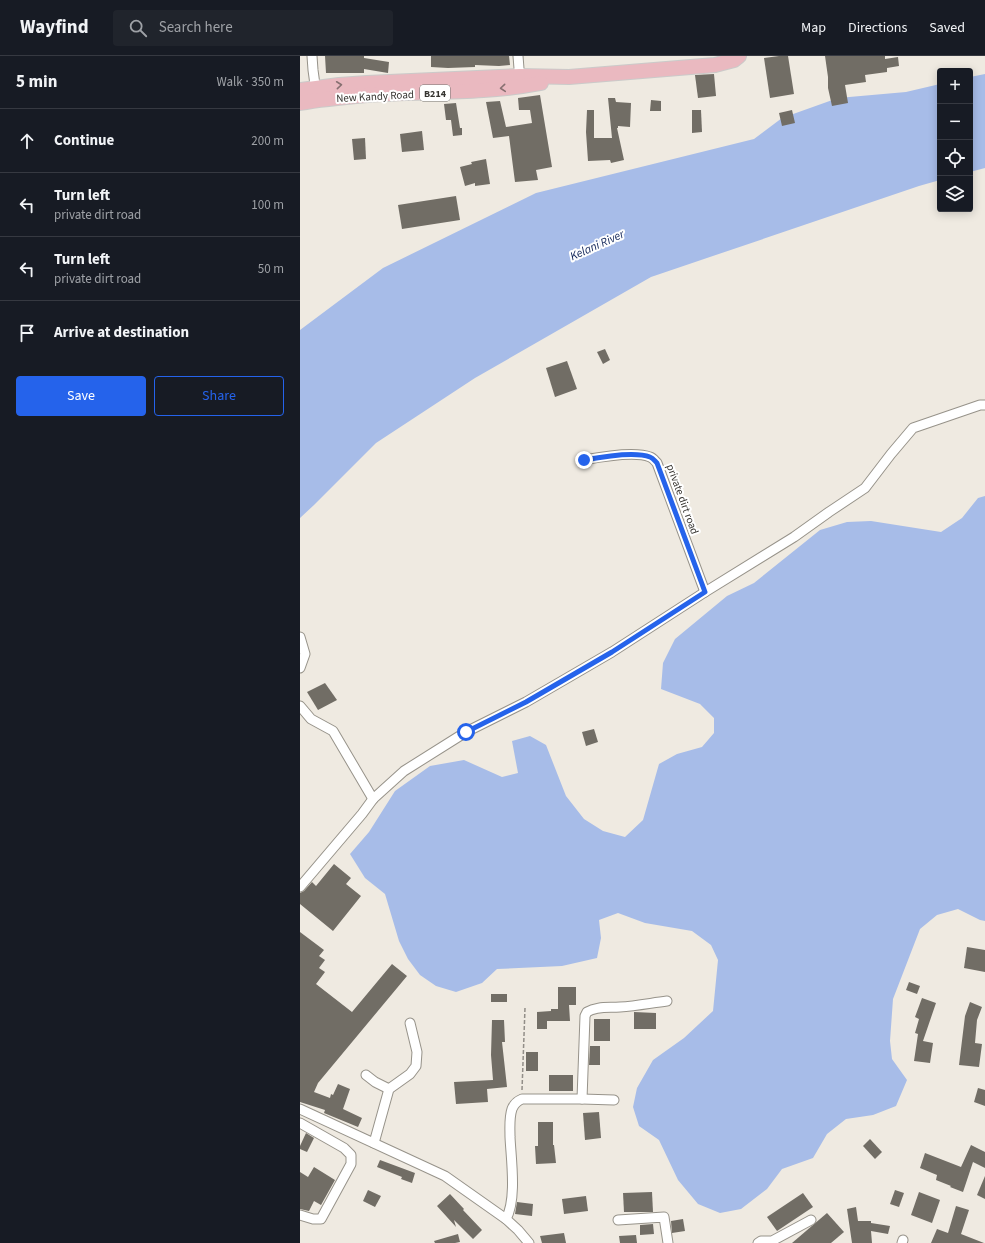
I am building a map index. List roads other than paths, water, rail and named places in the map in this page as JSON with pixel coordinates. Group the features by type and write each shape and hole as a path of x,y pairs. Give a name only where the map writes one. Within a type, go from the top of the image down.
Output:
{"main road":[{"name":"New Kandy Road","path":"300,90 316,94 368,95 463,91 520,82 715,65 734,60 739,56"},
{"name":"New Kandy Road","path":"300,103 316,94"}],"street":[{"path":"312,56 316,94"},
{"path":"518,56 520,82"},
{"path":"300,887 373,799 404,771 466,732 526,702 612,652 794,537 865,488 913,428 980,405 985,405"},
{"name":"private dirt road","path":"584,460 603,456 641,455 652,458 657,463 705,592"},
{"path":"300,637 305,654 300,668"},
{"path":"300,706 310,719 333,731 373,799"},
{"path":"582,1099 585,1016 587,1012 599,1007 620,1007 667,1001"},
{"path":"374,1143 389,1089 410,1074 416,1066 417,1052 410,1022"},
{"path":"366,1075 375,1082 389,1089"},
{"path":"506,1219 511,1205 512,1184 510,1119 512,1108 516,1102 522,1099 614,1100"},
{"path":"300,1109 445,1176 506,1219 529,1243"},
{"path":"300,1124 344,1148 351,1155 351,1164 321,1220 300,1215"},
{"path":"618,1220 664,1216 668,1243"},
{"path":"758,1243 762,1241 772,1241 810,1220"}],"water":[{"path":"985,74 985,168 973,171 973,104 973,76"},
{"name":"Kelani River","path":"937,85 937,181 651,277 475,378 376,443 300,518 300,330 383,268 536,193 754,139 782,118 838,98 906,92"},
{"path":"985,496 985,921 958,909 937,915 920,929 893,999 890,1041 892,1059 907,1080 896,1106 873,1115 846,1119 827,1134 813,1158 782,1169 767,1189 741,1209 720,1213 698,1204 678,1180 659,1140 639,1126 633,1107 637,1088 653,1060 684,1038 713,1011 718,960 711,945 692,931 645,923 618,913 599,920 601,938 597,958 562,966 497,969 482,983 456,992 436,986 420,975 408,959 399,941 385,894 365,878 350,854 369,832 395,791 430,766 464,760 502,777 518,773 512,741 530,736 546,745 566,796 584,819 603,831 625,837 643,820 659,764 677,754 702,747 714,733 714,718 700,704 661,689 663,663 675,639 727,596 754,583 820,530 847,522 871,521 941,532 962,518 978,498"}]}
